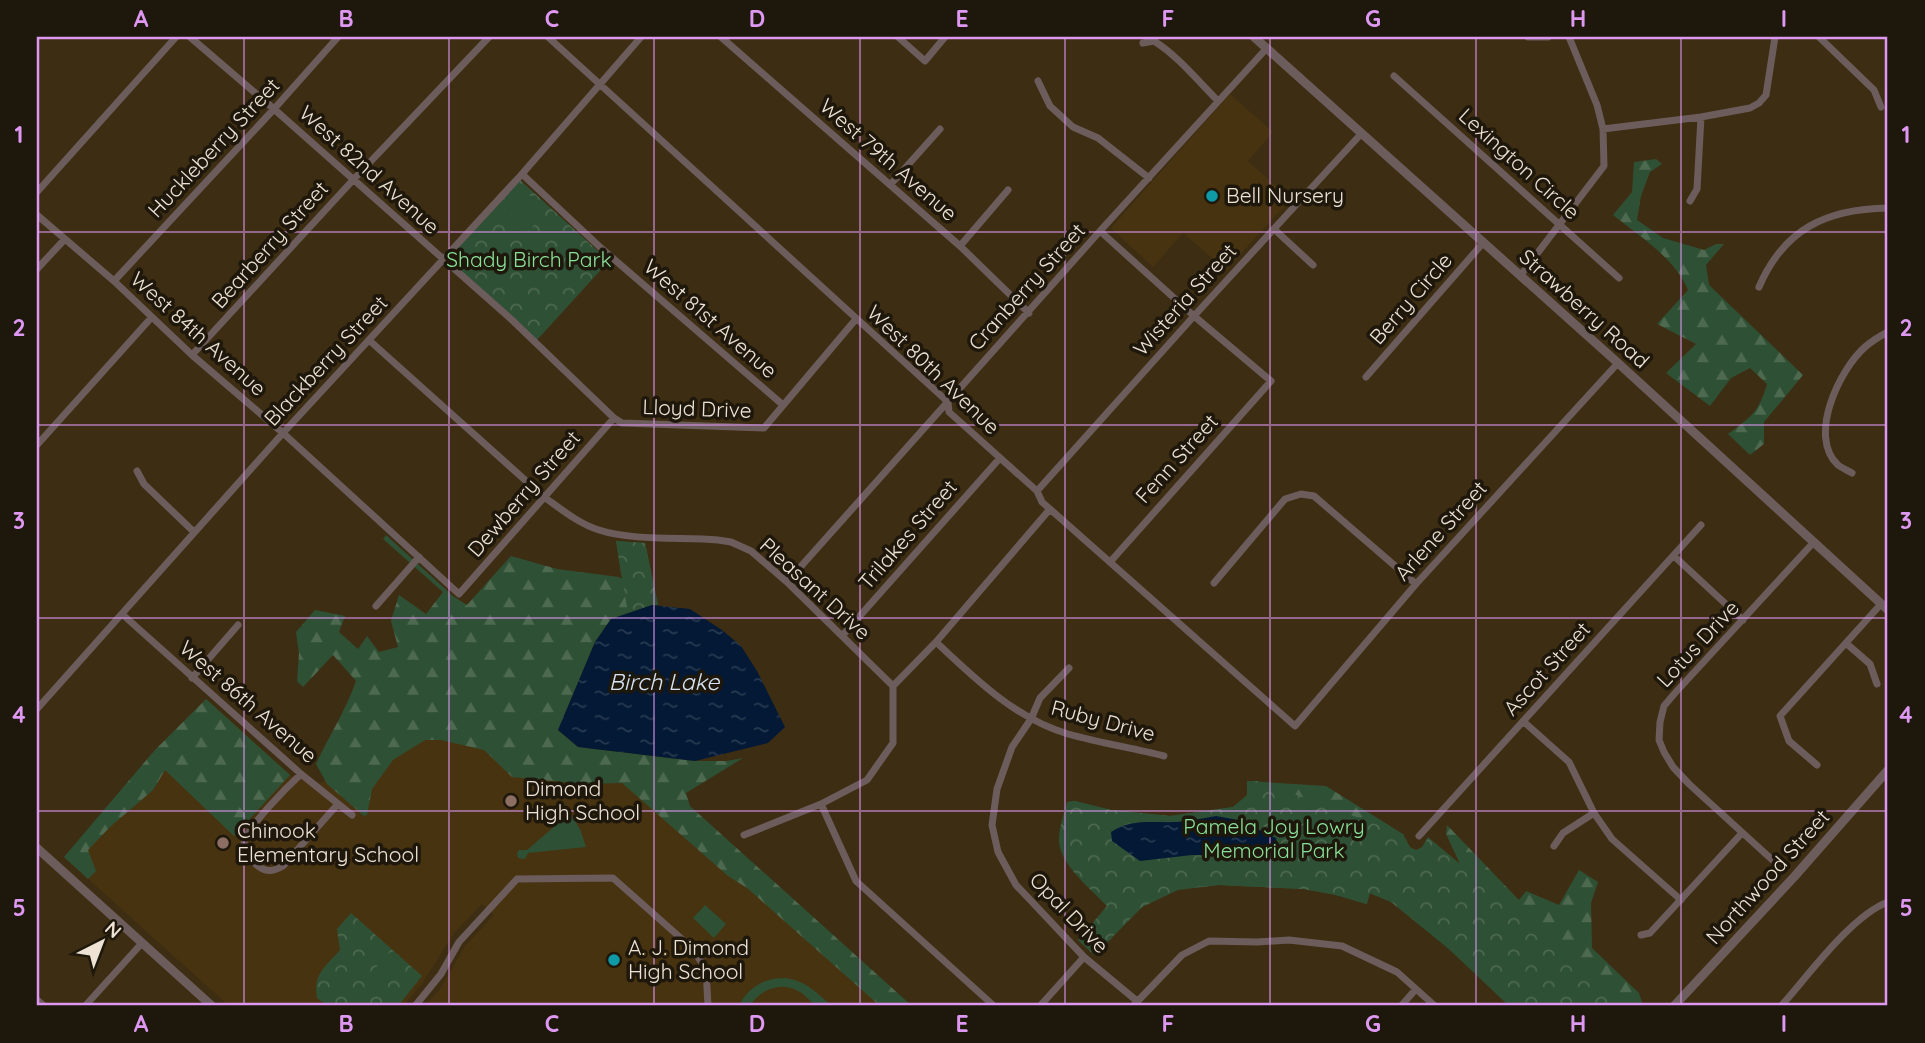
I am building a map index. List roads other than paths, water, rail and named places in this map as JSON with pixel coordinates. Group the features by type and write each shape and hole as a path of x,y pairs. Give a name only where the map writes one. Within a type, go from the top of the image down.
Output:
{"street":[{"path":"37,192 176,37"},
{"name":"West 82nd Avenue","path":"190,37 274,108 512,320 614,418"},
{"name":"Huckleberry Street","path":"114,282 338,37"},
{"name":"Bearberry Street","path":"192,355 489,37"},
{"name":"West 80th Avenue","path":"548,37 948,402 949,412 1037,491 1042,502 1295,726"},
{"name":"Blackberry Street","path":"37,709 283,433 522,174 641,37"},
{"name":"West 79th Avenue","path":"721,37 960,246 1029,313"},
{"path":"898,37 925,61 945,37"},
{"name":"Strawberry Road","path":"1254,37 1885,607"},
{"path":"1528,37 1548,37"},
{"path":"1520,276 1604,166 1603,129 1597,105 1569,37"},
{"path":"1603,129 1701,117 1749,108 1759,103 1766,95 1775,37"},
{"path":"1819,37 1874,90 1881,107"},
{"path":"1143,43 1154,41 1171,51 1218,101"},
{"name":"Cranberry Street","path":"787,582 1266,49"},
{"name":"Lexington Circle","path":"1394,76 1619,278"},
{"path":"1038,81 1050,106 1073,127 1098,138 1149,178"},
{"path":"1690,201 1697,189 1701,117"},
{"path":"890,185 940,129"},
{"name":"Wisteria Street","path":"1037,491 1361,134"},
{"name":"West 81st Avenue","path":"522,174 601,248 783,405"},
{"path":"960,246 1008,190"},
{"path":"1759,287 1774,257 1798,233 1839,214 1863,208 1888,208"},
{"name":"West 84th Avenue","path":"37,215 283,433 459,594"},
{"path":"1274,229 1313,265"},
{"path":"1100,232 1194,316"},
{"path":"37,269 64,240"},
{"name":"Berry Circle","path":"1366,377 1483,243"},
{"name":"Fenn Street","path":"1111,561 1271,381 1194,316"},
{"path":"37,445 151,318"},
{"name":"Lloyd Drive","path":"614,418 622,423 643,425 764,428 856,319"},
{"path":"1852,473 1839,466 1831,457 1825,424 1834,391 1849,365 1864,347 1888,332"},
{"name":"Pleasant Drive","path":"370,341 544,497 576,519 597,530 616,534 731,542 751,551 787,582 893,686"},
{"name":"Arlene Street","path":"1295,726 1416,584 1618,363"},
{"name":"Dewberry Street","path":"459,594 614,418"},
{"name":"Trilakes Street","path":"842,636 1000,458"},
{"path":"137,471 144,484 194,532"},
{"path":"1214,583 1285,499 1301,495 1314,496 1416,584"},
{"path":"744,835 821,804 867,780 893,743 893,686 936,642 1050,509"},
{"name":"Ascot Street","path":"1419,836 1701,525"},
{"name":"Lotus Drive","path":"1779,866 1673,767 1659,740 1660,722 1664,706 1813,543"},
{"path":"1674,556 1743,621"},
{"path":"376,606 419,557"},
{"path":"1817,765 1789,741 1780,716 1885,607"},
{"name":"West 86th Avenue","path":"122,614 301,774 352,815"},
{"path":"192,678 238,625"},
{"name":"Ruby Drive","path":"936,642 982,685 1031,719 1067,734 1164,756"},
{"path":"1847,644 1870,664 1877,684"},
{"name":"Opal Drive","path":"1069,668 1040,698 1031,719 1012,747 997,789 992,825 998,852 1016,885 1084,957 1135,1004"},
{"path":"1523,721 1569,762 1594,813 1612,839 1681,901"},
{"name":"Northwood Street","path":"1674,1006 1794,877 1888,770"},
{"path":"301,774 248,831 244,850 263,870 274,871 283,866 337,805"},
{"path":"821,804 856,881 994,1006"},
{"path":"1554,846 1563,833 1594,813"},
{"path":"1642,935 1650,933 1742,833"},
{"path":"37,848 212,1006"},
{"path":"415,1006 440,974 459,942 517,879 613,878 692,947 706,969 708,1006"},
{"path":"1781,1006 1862,916 1888,902"},
{"path":"1135,1004 1182,955 1209,942 1289,940 1342,946 1397,972 1435,1006"},
{"path":"85,1006 142,943"},
{"path":"1040,1006 1084,957"},
{"path":"1401,1006 1416,989"},
{"path":"37,1000 44,1006"}],"water":[{"name":"Birch Lake","path":"652,605 690,609 741,646 757,671 785,727 768,743 695,761 578,747 558,730 595,642 611,619"},
{"path":"1216,816 1238,820 1276,838 1278,850 1270,856 1192,855 1140,861 1112,841 1111,832 1126,825 1142,822 1182,822"}],"place":[{"name":"Bell Nursery","path":"1212,196"},
{"name":"Dimond High School","path":"511,801"},
{"name":"Chinook Elementary School","path":"223,843"},
{"name":"A. J. Dimond High School","path":"614,960"}],"park label":[{"name":"Shady Birch Park","path":"529,260"},
{"name":"Pamela Joy Lowry Memorial Park","path":"1274,839"}]}
